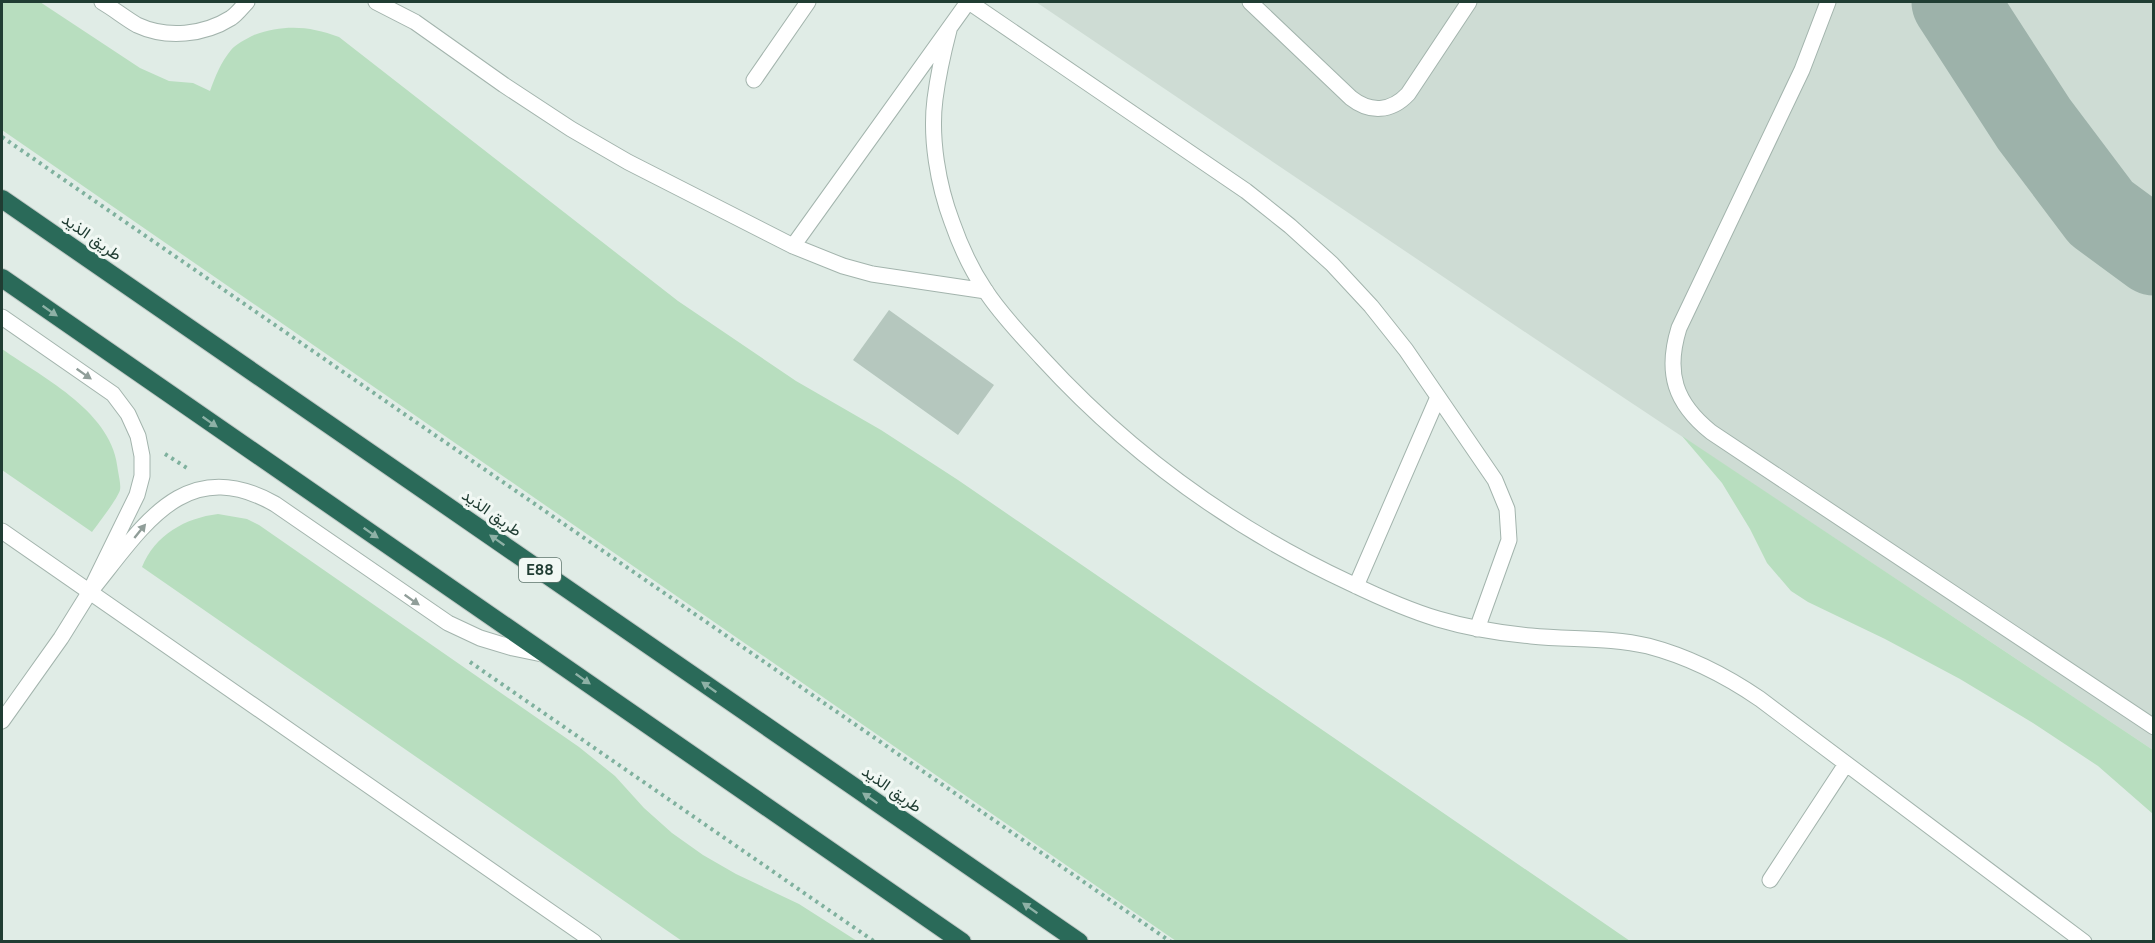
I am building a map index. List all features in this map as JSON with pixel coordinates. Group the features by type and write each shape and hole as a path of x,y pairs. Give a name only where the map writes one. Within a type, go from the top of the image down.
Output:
{"highway":[{"name":"طريق الذيد","path":"2,199 1079,942"},
{"path":"2,278 962,942"}],"lane":[{"path":"102,2 138,25 162,33 186,33 211,28 232,17 247,2"},
{"path":"376,2 423,27 504,85 581,135 667,183 793,246 843,266 872,274 986,291"},
{"path":"754,80 808,2"},
{"path":"793,246 969,2 1246,191 1332,264 1371,306 1406,350 1495,480 1508,509 1507,548 1477,629"},
{"path":"1250,2 1351,98 1359,104 1379,110 1390,108 1408,94 1469,2"},
{"path":"1828,2 1802,70 1679,328 1673,347 1672,367 1676,386 1684,404 1696,420 1711,432 2154,727"},
{"path":"949,30 934,102 935,140 940,180 951,219 965,253 986,291 1020,333 1057,374 1136,448 1198,495 1272,543 1396,604 1477,629 1532,636 1611,640 1647,646 1682,656 1709,668 1735,682 2084,942"},
{"path":"2,317 113,394 128,414 138,436 142,456 142,476 137,495 89,593 61,638 2,722"},
{"path":"1356,586 1438,397"},
{"path":"89,593 147,522 167,504 190,492 216,487 236,488 256,494 275,504 448,623 480,638 513,648 548,654"},
{"path":"2,531 594,942"},
{"path":"1770,880 1846,764"}],"path":[{"path":"2,137 1171,942"}],"shaded area":[{"path":"1036,2 2153,2 2153,750 1531,336"}],"green space":[{"path":"2,2 40,2 140,68 169,81 193,83 210,91 221,65 231,50 254,35 276,29 297,28 318,30 339,37 678,301 796,381 881,430 958,480 1630,941 1176,941 2,130"},
{"path":"2,349 57,385 75,400 91,415 114,450 120,490 92,532 2,470"},
{"path":"1682,436 2153,750 2153,814 2098,766 2033,723 1960,679 1808,602 1791,591 1767,563 1750,529 1722,483"},
{"path":"218,514 247,519 259,525 579,747 615,776 644,808 672,833 703,855 736,874 799,904 857,941 682,941 142,567 155,546 173,530 194,519"}],"building":[{"path":"889,310 994,385 958,435 853,360"}],"taxiway":[{"path":"1955,2 2034,124 2101,213 2154,252"}]}
